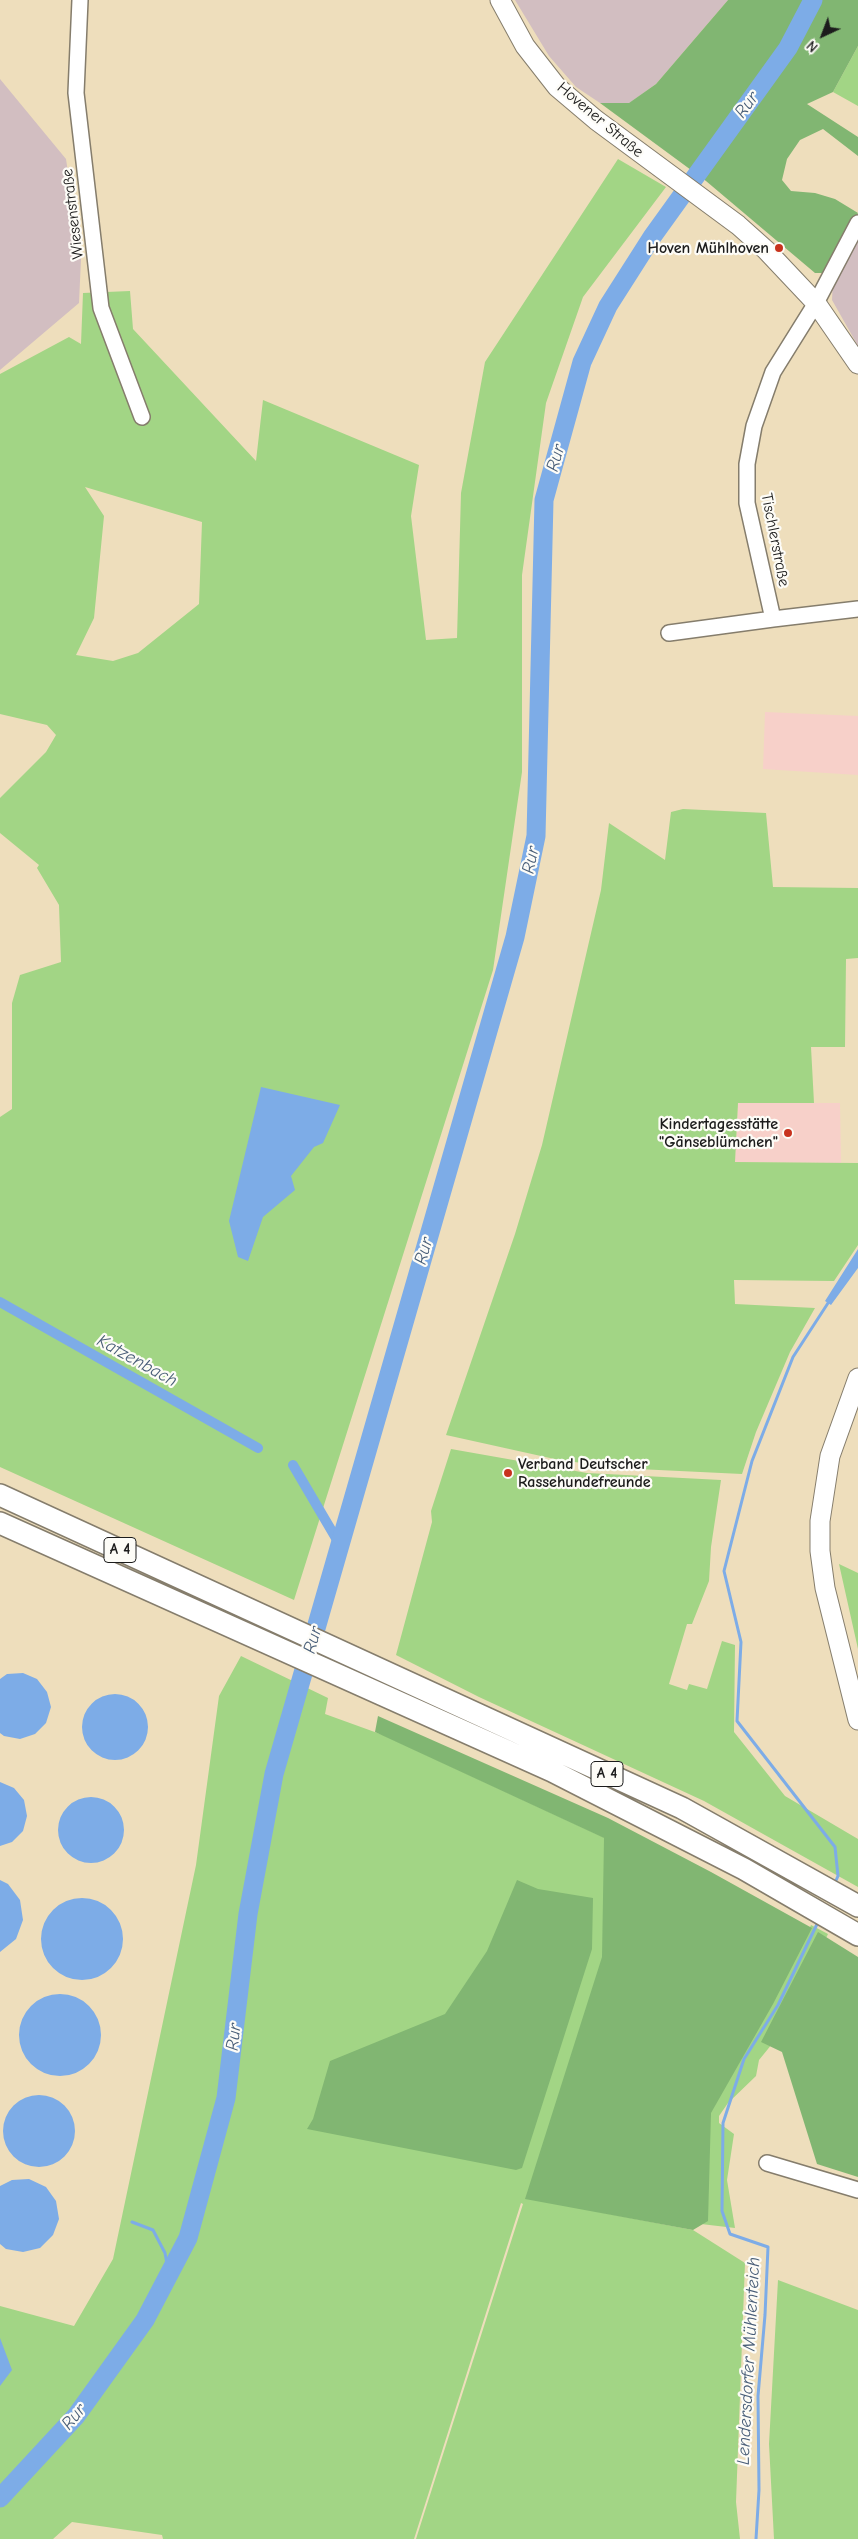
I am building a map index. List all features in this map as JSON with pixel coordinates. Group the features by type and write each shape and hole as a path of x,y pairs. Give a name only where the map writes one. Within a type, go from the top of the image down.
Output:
{"highway":[{"name":"A 4","path":"0,1495 682,1808 858,1906"},
{"name":"A 4","path":"0,1523 552,1771 744,1869 858,1935"}],"main road":[{"name":"Hovener Straße","path":"500,0 525,46 557,87 624,142 725,216 766,250 816,303 858,364"},
{"path":"857,1382 830,1456 820,1521 820,1550 825,1588 858,1720"}],"street":[{"name":"Wiesenstraße","path":"80,0 76,93 101,308 142,417"},
{"name":"Tischlerstraße","path":"773,619 747,503 747,464 754,426 773,372 816,303 858,223"},
{"path":"669,633 858,609"},
{"path":"767,2164 858,2190"}],"shaded area":[{"path":"515,0 728,0 656,84 628,104 600,103 576,87 549,56"},
{"path":"0,79 66,159 81,259 79,303 0,370"},
{"path":"858,234 858,346 832,300 833,279"},
{"path":"765,712 858,716 858,775 763,769"},
{"name":"Kindertagesstätte \"Gänseblümchen\"","path":"738,1103 840,1103 841,1163 735,1162"}],"green space":[{"path":"728,0 858,0 858,46 833,92 807,104 858,137 858,156 823,129 800,140 787,159 782,180 791,191 815,193 835,199 858,213 825,273 815,273 706,181 600,103 629,103 656,84"},
{"path":"858,46 858,106 833,92"},
{"path":"618,159 666,187 583,297 546,403 522,575 522,772 493,970 294,1600 0,1467 0,1117 12,1109 12,1003 20,975 61,962 59,905 37,868 39,865 0,833 0,798 46,752 56,735 47,725 0,714 0,374 69,337 81,344 83,293 130,291 133,329 256,461 263,400 419,465 411,516 426,640 457,638 461,493 485,362","holes":["85,487 202,522 199,604 138,653 113,661 76,655 94,618 104,516"]},
{"path":"683,809 766,813 773,887 858,888 858,958 846,959 845,1047 811,1047 814,1103 738,1103 735,1162 858,1163 858,1245 834,1281 734,1280 735,1304 815,1308 790,1352 756,1432 742,1474 617,1468 612,1460 606,1466 559,1460 446,1435 515,1234 542,1145 601,890 609,823 665,860 671,812"},
{"path":"451,1449 587,1473 721,1480 711,1547 709,1581 692,1624 687,1624 669,1684 687,1690 689,1684 707,1689 722,1641 735,1645 734,1732 785,1796 858,1839 858,1887 704,1801 479,1697 396,1655 432,1522 431,1511"},
{"path":"839,1564 858,1573 858,1649"},
{"path":"241,1656 328,1698 325,1714 383,1735 605,1838 803,1943 811,1925 828,1934 781,2033 759,2060 756,2076 728,2103 719,2116 719,2123 734,2134 727,2180 735,2228 599,2212 693,2230 745,2263 736,2502 740,2539 416,2539 523,2204 521,2203 414,2539 163,2539 162,2535 72,2522 53,2539 0,2539 0,2306 74,2326 113,2259 196,1865 219,1696"},
{"path":"378,1716 608,1818 812,1928 773,2004 711,2113 708,2221 693,2230 525,2199 602,1957 604,1838 375,1732"},
{"path":"517,1880 538,1889 593,1898 592,1949 522,2168 516,2170 307,2129 313,2119 330,2061 445,2014 487,1951"},
{"path":"818,1932 858,1957 858,2177 817,2164 782,2052 761,2042"},
{"path":"778,2280 858,2310 858,2539 774,2539 769,2444"}],"water":[{"path":"261,1087 340,1105 323,1143 314,1147 291,1176 295,1190 263,1217 248,1261 238,1257 229,1221"},
{"path":"858,1249 858,1268 831,1305 825,1301"},
{"path":"23,1673 37,1679 47,1692 51,1707 46,1723 35,1734 20,1739 4,1736 0,1733 0,1679 7,1674"},
{"path":"115,1694 127,1697 138,1704 145,1715 148,1727 145,1739 138,1750 127,1757 115,1760 103,1757 92,1750 85,1739 82,1727 85,1715 92,1704 103,1697"},
{"path":"0,1782 14,1788 24,1800 27,1816 23,1831 12,1842 0,1846"},
{"path":"91,1797 103,1800 114,1807 121,1818 124,1830 121,1842 114,1853 103,1860 91,1863 79,1860 68,1853 61,1842 58,1830 61,1818 68,1807 79,1800"},
{"path":"0,1880 8,1884 20,1900 23,1920 16,1939 0,1952"},
{"path":"82,1898 98,1901 111,1910 120,1923 123,1939 120,1955 111,1968 98,1977 82,1980 66,1977 53,1968 44,1955 41,1939 44,1923 53,1910 66,1901"},
{"path":"60,1994 76,1997 89,2006 98,2019 101,2035 98,2051 89,2064 76,2073 60,2076 44,2073 31,2064 22,2051 19,2035 22,2019 31,2006 44,1997"},
{"path":"46,2095 65,2105 73,2117 75,2131 73,2145 65,2157 53,2165 32,2167 13,2157 5,2145 3,2124 13,2105 25,2097"},
{"path":"29,2179 46,2187 56,2201 59,2219 53,2235 40,2248 23,2252 6,2249 0,2244 0,2186 12,2180"},
{"path":"0,2338 12,2370 0,2386"}],"waterway":[{"name":"Rur","path":"0,2498 76,2416 145,2320 188,2238 226,2098 248,1914 274,1774 515,937 536,836 544,500 582,362 608,306 652,237 788,48 813,0"},
{"name":"Lendersdorfer Mühlenteich","path":"830,1300 793,1357 752,1461 724,1571 741,1642 737,1721 835,1847 838,1876 834,1885"},
{"name":"Katzenbach","path":"0,1302 258,1448"},
{"name":"Katzenbach","path":"293,1465 340,1545"},
{"name":"Lendersdorfer Mühlenteich","path":"756,2539 759,2490 758,2396 765,2315 768,2247 730,2234 722,2211 723,2123 744,2059 778,2005 819,1920"},
{"path":"132,2222 153,2230 165,2253 169,2275"}],"place":[{"name":"Hoven Mühlhoven","path":"779,248"},
{"name":"Kindertagesstätte \"Gänseblümchen\"","path":"788,1133"},
{"name":"Verband Deutscher Rassehundefreunde","path":"508,1473"}]}
